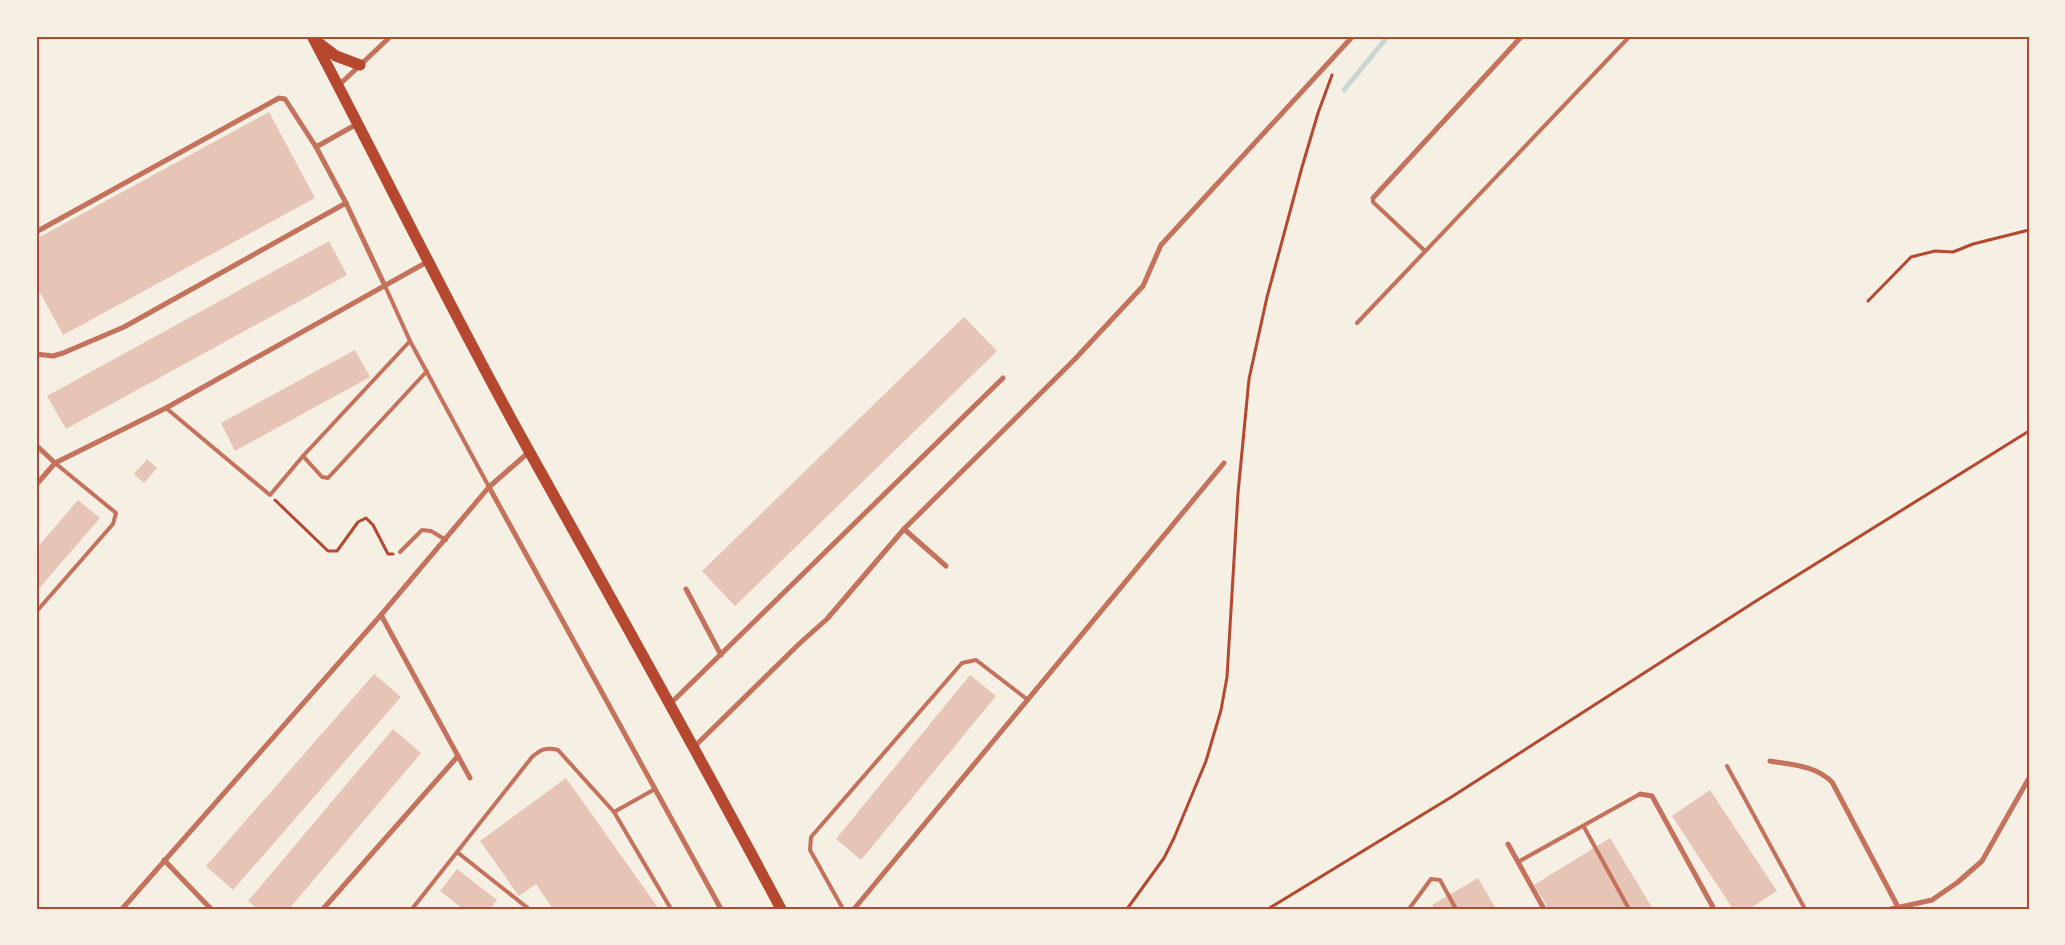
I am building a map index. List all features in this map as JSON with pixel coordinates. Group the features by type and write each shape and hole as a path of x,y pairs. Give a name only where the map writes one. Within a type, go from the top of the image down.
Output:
{"main road":[{"path":"312,37 336,56 360,65"},
{"path":"312,37 427,262 529,451 695,746 781,909"}],"street":[{"path":"337,86 391,36"},
{"path":"695,746 827,619 904,528 1075,358 1142,286 1161,245 1353,36"},
{"path":"1373,198 1522,36"},
{"path":"36,232 279,98 288,101 316,147 346,203 385,286"},
{"path":"316,147 357,124"},
{"path":"36,354 53,356 63,353 124,327 346,203"},
{"path":"36,485 55,463 166,408 427,262"},
{"path":"671,703 1003,378"},
{"path":"36,445 55,463"},
{"path":"122,909 381,615 489,487 529,451"},
{"path":"854,909 1224,463"},
{"path":"489,487 721,909"},
{"path":"904,528 946,566"},
{"path":"686,589 721,655"},
{"path":"381,615 470,778"},
{"path":"323,909 458,756"},
{"path":"1770,761 1809,768 1823,773 1832,782 1898,907"},
{"path":"1891,909 1932,900 1958,882 1982,861 2028,781"},
{"path":"1640,794 1652,796 1714,909"},
{"path":"1508,844 1544,909"},
{"path":"164,860 211,909"}],"lane":[{"path":"1356,323 1630,36"},
{"path":"1373,198 1373,202 1425,251"},
{"path":"385,286 410,341 489,487"},
{"path":"166,408 270,495 303,456 410,341"},
{"path":"303,456 322,477 328,478 427,370"},
{"path":"36,612 113,524 116,513 55,463"},
{"path":"400,552 422,530 431,531 446,540"},
{"path":"843,909 810,850 811,837 962,663 976,660 1028,700"},
{"path":"412,909 532,757 540,750 550,748 558,750 614,812 671,909"},
{"path":"1727,766 1805,909"},
{"path":"614,812 655,788"},
{"path":"1518,862 1584,827 1640,794"},
{"path":"1584,827 1629,909"},
{"path":"457,852 529,909"},
{"path":"1409,909 1431,879 1440,880 1456,909"}],"path":[{"path":"1127,909 1164,858 1174,838 1206,761 1222,710 1227,677 1238,493 1249,379 1302,167 1318,113 1342,49"},
{"path":"1868,301 1911,257 1935,251 1953,252 1973,244 2029,230"},
{"path":"1268,909 1462,791 1764,596 2029,431"},
{"path":"270,495 318,544 328,551 337,551 358,522 366,518 373,525 388,554 400,552"}],"building":[{"path":"269,112 315,198 63,335 36,285 36,239"},
{"path":"329,241 347,275 66,429 47,396"},
{"path":"964,317 997,351 735,606 702,571"},
{"path":"355,350 370,377 235,451 221,423"},
{"path":"147,459 157,468 144,483 134,474"},
{"path":"78,500 100,518 36,592 36,549"},
{"path":"374,674 401,697 233,890 206,866"},
{"path":"970,675 996,696 861,860 836,839"},
{"path":"393,729 421,753 289,909 257,909 248,901"},
{"path":"566,778 659,909 553,909 536,884 519,896 480,841"},
{"path":"1710,790 1777,891 1749,909 1733,909 1672,816"},
{"path":"1610,838 1653,909 1549,909 1534,885"},
{"path":"457,869 497,900 490,909 463,909 440,891"},
{"path":"1478,878 1496,909 1435,909 1432,905"}],"waterway":[{"path":"1344,90 1388,36"}]}
